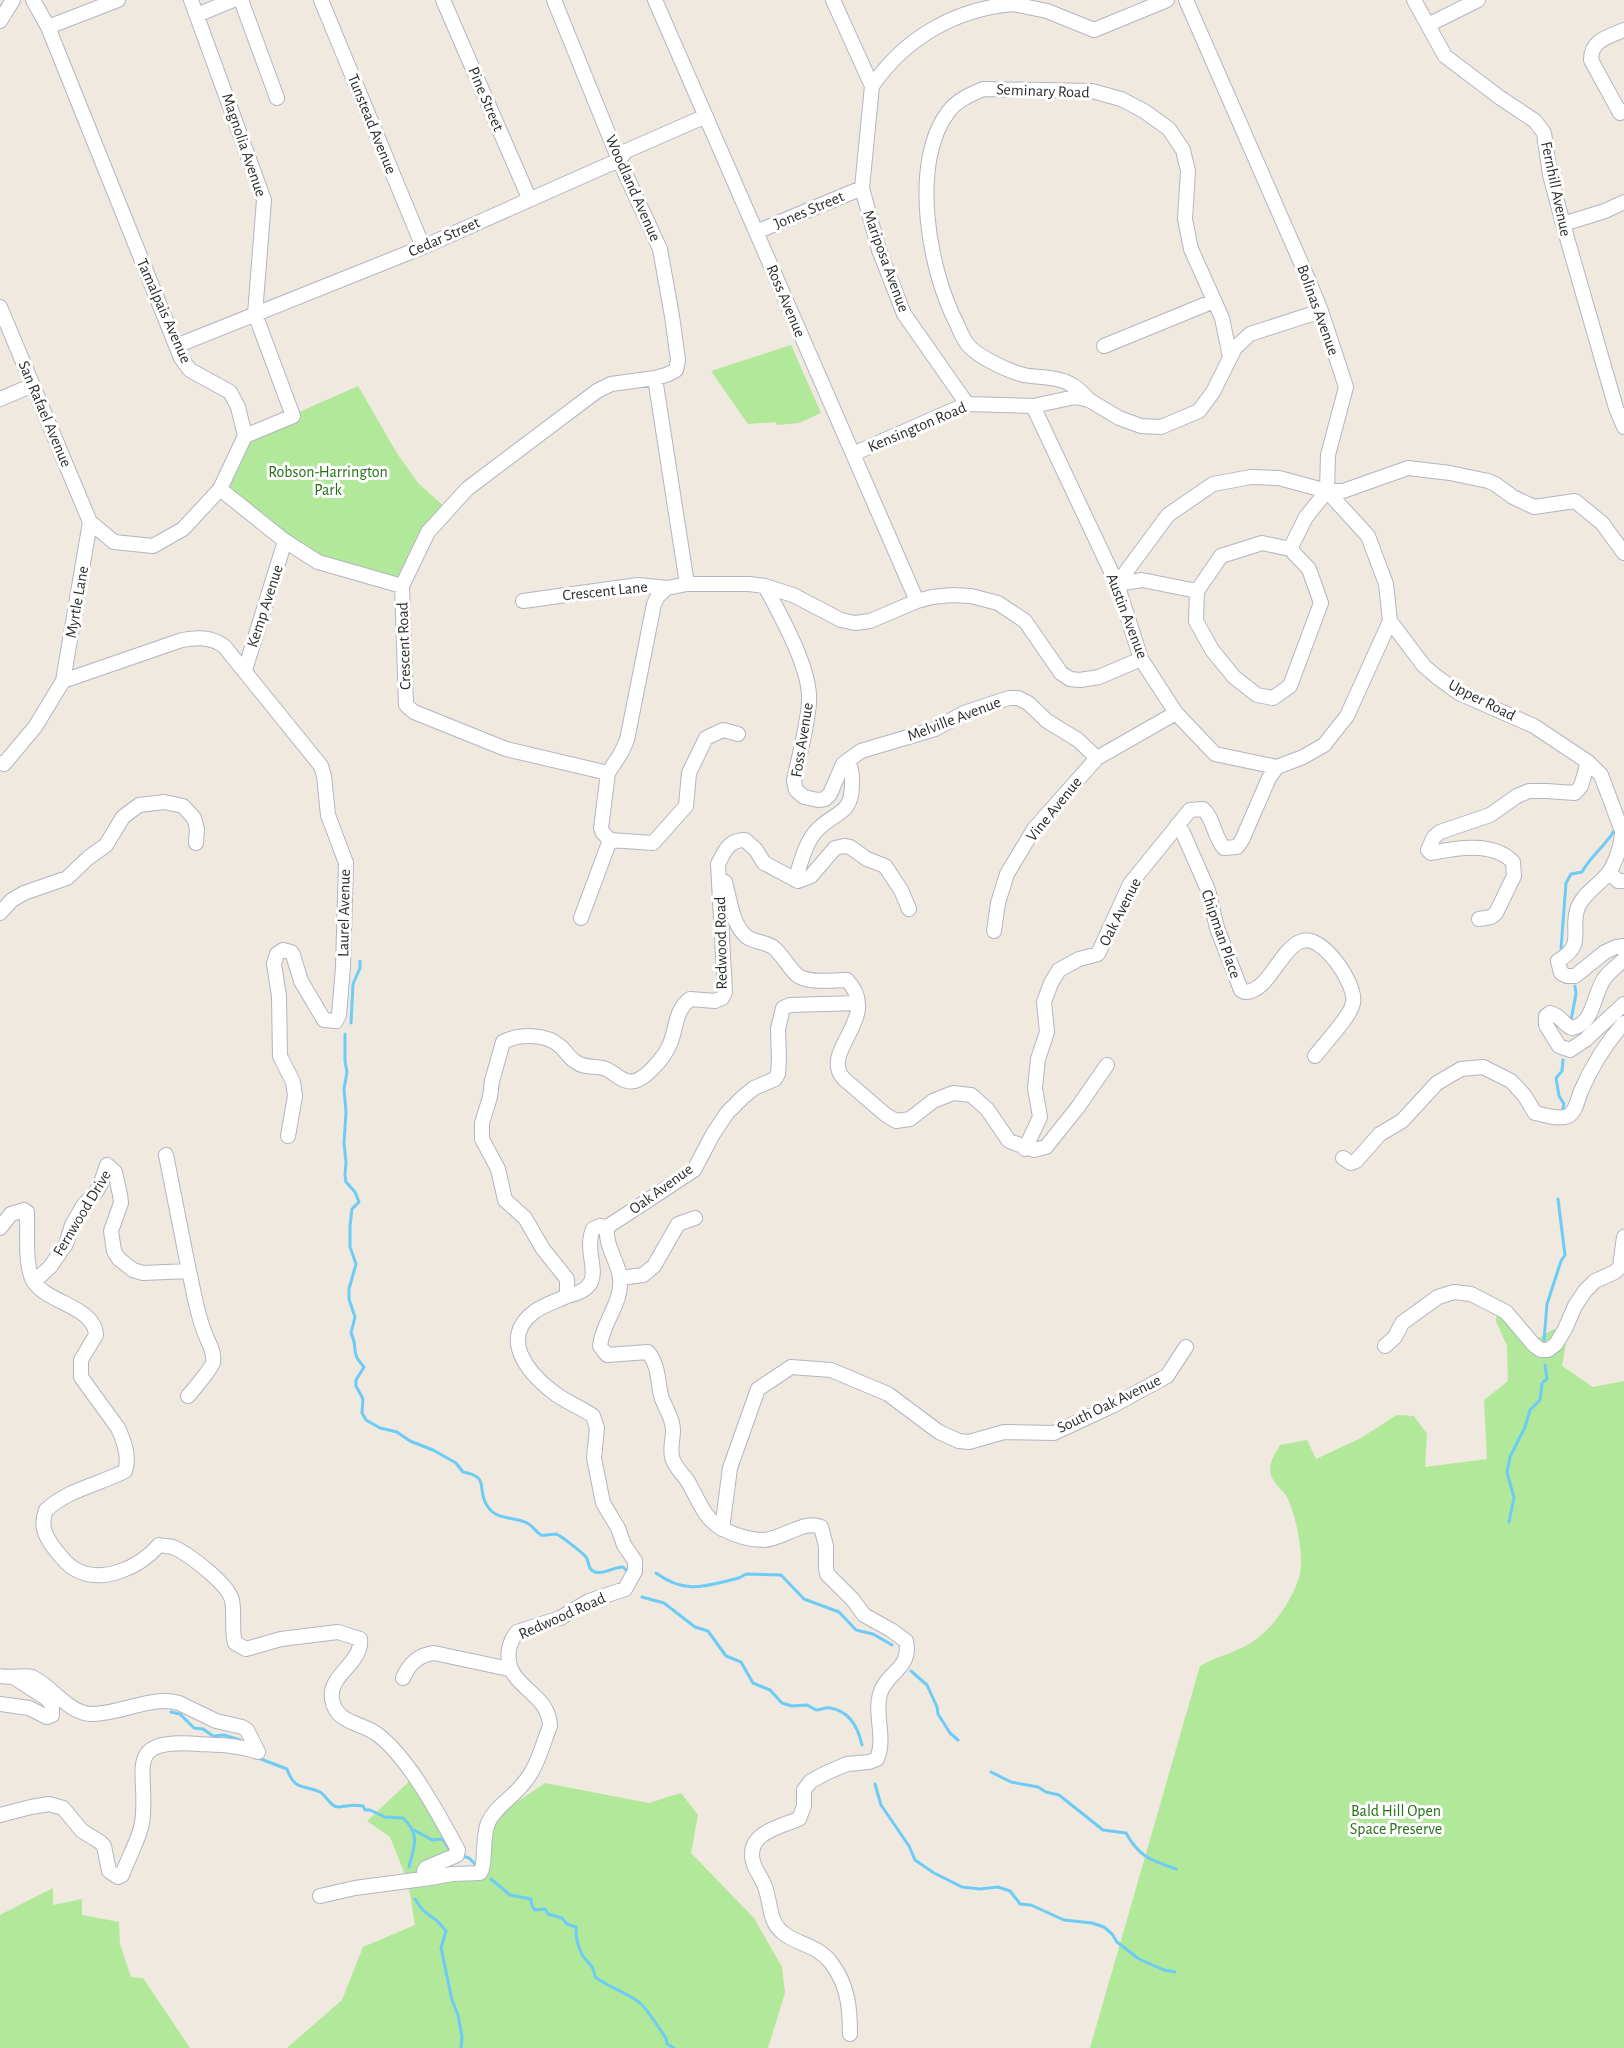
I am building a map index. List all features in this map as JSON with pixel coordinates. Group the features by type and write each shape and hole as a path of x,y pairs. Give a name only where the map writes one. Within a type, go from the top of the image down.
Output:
{"street":[{"path":"0,21 13,0"},
{"name":"Tamalpais Avenue","path":"33,0 48,27 181,358 190,370 221,386 235,399 244,436"},
{"path":"48,27 118,0"},
{"name":"Magnolia Avenue","path":"191,0 264,200 255,314 293,416 244,436"},
{"path":"197,15 233,0"},
{"path":"241,0 277,99"},
{"name":"Tunstead Avenue","path":"321,0 423,247"},
{"name":"Pine Street","path":"443,0 530,198"},
{"name":"Woodland Avenue","path":"554,0 619,160 660,249 678,360 676,370 655,378"},
{"name":"Ross Avenue","path":"655,0 917,601"},
{"path":"833,0 873,86"},
{"path":"873,86 886,65 912,42 938,26 994,6 1012,2 1047,11 1094,30 1167,0"},
{"name":"Bolinas Avenue","path":"1186,0 1321,311 1346,387 1328,455 1327,490"},
{"name":"Fernhill Avenue","path":"1414,0 1445,56 1535,121 1544,133 1550,174 1563,224 1616,408 1624,427"},
{"path":"1428,25 1478,0"},
{"path":"1623,116 1591,60 1591,51 1596,42 1624,30"},
{"name":"Mariposa Avenue","path":"873,86 862,188 879,250 904,314 967,404"},
{"name":"Seminary Road","path":"1089,400 1074,385 1022,374 993,362 968,345 951,312 936,271 928,225 926,187 932,147 939,126 950,109 967,96 983,89 1092,91 1121,99 1144,111 1169,129 1183,150 1188,171 1185,219 1191,249 1222,318 1230,357"},
{"name":"Cedar Street","path":"176,346 423,247 619,160 627,151 706,117"},
{"name":"Jones Street","path":"756,232 862,188"},
{"path":"1563,224 1605,211 1624,201"},
{"path":"1104,346 1214,301"},
{"name":"San Rafael Avenue","path":"0,306 90,522"},
{"path":"1222,318 1233,327 1250,334 1321,311"},
{"name":"Kensington Road","path":"853,454 967,404 1033,406 1075,397 1089,400 1119,418 1141,426 1161,427 1199,411 1214,392 1239,343 1250,334"},
{"path":"655,378 687,584"},
{"name":"Crescent Road","path":"608,773 506,749 408,708 405,701 402,586 428,532 467,489 597,391 611,384 655,378"},
{"path":"1057,380 1061,399"},
{"path":"0,399 33,385"},
{"name":"Austin Avenue","path":"1033,406 1117,584 1142,659 1176,713 1215,754 1277,767"},
{"path":"90,522 114,542 153,546 183,529 220,489 244,436"},
{"path":"1117,584 1168,515 1213,484 1251,477 1279,478 1327,490 1343,491 1408,468 1450,473 1495,484 1513,497 1534,507 1575,501 1602,523 1623,546"},
{"path":"220,489 285,541 318,562 402,586"},
{"path":"1283,547 1327,490"},
{"path":"1277,767 1303,757 1324,745 1336,732 1359,694 1390,621 1386,584 1368,536 1327,490"},
{"name":"Myrtle Lane","path":"63,681 90,522"},
{"name":"Kemp Avenue","path":"244,670 285,541"},
{"path":"1262,543 1283,547 1309,569 1321,603 1290,686 1273,698 1257,695 1234,676 1212,650 1196,621 1197,591 1221,556 1262,543"},
{"path":"1117,584 1142,580 1197,591"},
{"name":"Crescent Lane","path":"523,601 621,587 650,585 667,588 687,584 749,584 765,586 793,595 841,620 855,623 870,621 917,601 952,595 971,596 998,603 1024,621 1060,673 1070,679 1099,677 1142,659"},
{"name":"Foss Avenue","path":"765,586 799,655 807,681 810,701 794,781 796,790 804,797 825,799 830,794 840,768 848,762"},
{"path":"667,588 654,603 627,740 608,773 603,833 610,840 653,843 686,806 689,773 706,738 723,730 738,734"},
{"name":"Upper Road","path":"1390,621 1424,666 1437,677 1460,693 1534,726 1588,762 1601,775 1622,831 1622,838 1609,872"},
{"name":"Laurel Avenue","path":"63,681 193,638 218,642 244,670 321,766 328,815 346,863 343,967 338,1019 328,1022 320,1014 301,981 291,952 284,950 275,958 274,971 280,1005 280,1056 293,1082 295,1096 288,1136"},
{"path":"0,764 4,764 35,727 63,681"},
{"name":"Melville Avenue","path":"848,762 861,751 935,729 964,713 1000,700 1018,698 1028,703 1047,721 1078,740 1097,758"},
{"path":"1097,758 1176,713"},
{"name":"Vine Avenue","path":"994,931 998,903 1007,874 1034,830 1097,758"},
{"path":"795,880 809,842 818,829 849,805 852,797 852,781 851,767 848,762"},
{"path":"1479,919 1491,917 1496,913 1514,876 1513,862 1502,853 1486,849 1455,849 1431,853 1428,850 1434,837 1440,832 1490,815 1517,796 1529,791 1547,790 1575,794 1581,786 1588,762"},
{"name":"Oak Avenue","path":"1025,1149 1040,1117 1035,1088 1038,1059 1047,1032 1044,1002 1059,970 1079,959 1098,954 1130,884 1190,810 1203,809 1208,813 1219,843 1224,848 1237,847 1269,778 1277,767"},
{"path":"0,913 12,900 24,893 67,878 106,845 123,817 139,805 164,802 183,806 194,818 197,829 196,843"},
{"name":"Chipman Place","path":"1178,825 1208,890 1217,928 1240,990 1245,992 1254,990 1292,948 1299,942 1307,940 1322,946 1353,989 1353,1005 1315,1056"},
{"path":"581,918 610,840"},
{"path":"909,909 885,866 867,859 850,847 835,848 812,876 805,880 795,880 764,863 756,849 745,840 736,840 727,846 718,864 723,874 734,918 749,939 760,941 773,948 797,975 804,979 847,980 853,987 858,1003 857,1016 839,1054 836,1066 844,1078 886,1115 897,1121 910,1119 933,1101 953,1093 971,1095 987,1109 1010,1141 1025,1149 1034,1150 1047,1147 1107,1065"},
{"name":"Redwood Road","path":"509,1669 509,1650 512,1638 517,1632 560,1618 589,1601 625,1589 635,1571 635,1561 624,1545 618,1528 603,1503 594,1458 597,1428 593,1416 554,1393 524,1361 518,1348 517,1338 521,1327 534,1312 567,1296 567,1279 543,1249 525,1218 505,1200 498,1169 482,1139 482,1123 490,1097 498,1053 503,1042 511,1038 545,1038 561,1046 578,1064 601,1067 627,1081 634,1082 644,1077 664,1055 682,1005 690,999 715,1001 722,998 725,992 718,864"},
{"path":"1624,881 1618,881 1609,872 1588,890 1578,908 1574,948 1558,961 1560,973 1575,976 1605,952 1624,946"},
{"path":"1624,959 1604,979 1584,1023 1572,1028 1567,1026 1557,1014 1550,1012 1546,1016 1546,1025 1559,1046 1570,1050 1585,1040 1624,1004"},
{"name":"Oak Avenue","path":"607,1227 694,1170 727,1113 754,1088 775,1079 778,1074 779,1059 778,1029 783,1008 789,1005 858,1003"},
{"path":"1343,1158 1351,1163 1356,1161 1380,1134 1402,1120 1437,1083 1461,1069 1483,1067 1510,1081 1524,1095 1535,1113 1555,1117 1568,1116 1573,1111 1589,1073 1609,1040 1624,1023"},
{"path":"166,1155 200,1319 214,1357 210,1371 188,1396"},
{"name":"Fernwood Drive","path":"34,1282 50,1267 66,1244 72,1226 83,1206 101,1184 107,1165 115,1172 120,1195 121,1203 111,1231 114,1251 119,1258 133,1270 143,1273 189,1271"},
{"path":"0,1228 11,1214 19,1211 27,1212 29,1270 34,1282 45,1293 75,1308 93,1323 96,1335 81,1360 81,1377 118,1428 123,1438 127,1457 125,1471 106,1481 96,1482 76,1490 46,1510 45,1535 66,1564 84,1574 114,1573 129,1568 150,1556 159,1545 173,1547 212,1573 229,1592 233,1611 232,1633 235,1643 246,1650 281,1639 317,1634 338,1632 360,1639 356,1656 341,1674 333,1689 332,1698 340,1715 377,1734 392,1749 414,1777 458,1850 457,1855 426,1868 424,1875 430,1878"},
{"path":"620,1278 643,1275 654,1266 678,1224 695,1218"},
{"path":"567,1296 580,1293 589,1287 593,1277 589,1238 593,1229 600,1226 607,1227 606,1236 620,1278 618,1298 601,1338 600,1346 607,1355 648,1352 651,1355 658,1372 662,1399 671,1420 673,1430 671,1448 674,1462 703,1509 722,1529 751,1539 766,1540 779,1537 812,1524 821,1527 826,1546 827,1574 853,1600 864,1615 891,1629 906,1641 906,1660 881,1691 879,1700 881,1738 877,1759 847,1764 811,1781 804,1790 804,1806 799,1819 763,1832 753,1846 753,1863 766,1889 776,1927 784,1935 813,1946 831,1963 850,2006 850,2034"},
{"path":"1385,1346 1395,1337 1402,1323 1438,1297 1454,1292 1471,1294 1506,1312 1517,1322 1534,1345 1540,1350 1548,1350 1556,1344 1575,1305 1585,1291 1595,1281 1615,1272 1620,1267 1624,1237"},
{"name":"South Oak Avenue","path":"722,1529 730,1468 758,1389 791,1367 831,1370 888,1394 939,1432 959,1441 969,1442 1004,1432 1054,1433 1112,1406 1167,1376 1186,1347"},
{"path":"320,1896 355,1888 482,1872 483,1840 489,1821 499,1807 522,1786 530,1775 550,1726 550,1718 543,1705 509,1669 434,1653 425,1654 415,1660 406,1669 403,1678"},
{"path":"0,1677 33,1677 81,1712 91,1714 172,1701 216,1721 242,1727 247,1730 258,1752 234,1746 170,1742 149,1750 141,1769 142,1824 122,1875 118,1877 109,1871 104,1846 82,1831 63,1808 49,1804 0,1815"},
{"path":"0,1704 29,1708 47,1717 52,1715 52,1706 46,1698 15,1678"}],"green space":[{"path":"791,345 821,413 799,423 748,424 711,371"},
{"name":"Robson-Harrington Park","path":"358,386 398,455 419,484 448,510 402,586 318,562 220,489 245,436"},
{"name":"Bald Hill Open Space Preserve","path":"1496,1307 1537,1339 1554,1329 1566,1343 1562,1366 1593,1387 1624,1381 1624,2048 1090,2048 1200,1666 1244,1647 1265,1632 1289,1601 1300,1574 1300,1545 1293,1514 1287,1497 1274,1481 1270,1471 1276,1452 1280,1445 1307,1440 1316,1459 1359,1439 1397,1415 1414,1416 1427,1434 1425,1467 1487,1459 1484,1400 1508,1381 1507,1346 1496,1321"},
{"path":"414,1777 458,1850 424,1871 480,1873 489,1821 545,1783 649,1803 681,1793 698,1815 691,1853 754,1918 782,1967 785,1993 768,2048 287,2048 342,2000 363,1947 415,1925 408,1882 390,1837 367,1821"},
{"path":"53,1888 53,1905 82,1899 82,1915 119,1922 120,1944 131,1977 143,1978 190,2048 0,2048 0,1915"}],"waterway":[{"path":"1561,948 1566,883 1571,874 1582,872 1614,831"},
{"path":"351,1023 353,984 360,968 360,961"},
{"path":"1571,1020 1576,994 1575,986"},
{"path":"345,1034 347,1072 344,1089 345,1175 346,1182 355,1192 359,1202 352,1209 350,1226 350,1247 356,1264 349,1289 349,1299 355,1317 351,1333 355,1353 364,1367 356,1380 356,1386 363,1399 362,1413 366,1420 380,1428 397,1432 410,1441 433,1450 456,1463 463,1472 477,1477 482,1485 484,1501 496,1514 527,1523 541,1535 558,1535 584,1555 595,1572 623,1567 627,1571"},
{"path":"1563,1060 1562,1071 1556,1078 1559,1096 1564,1104 1563,1109"},
{"path":"1544,1340 1547,1304 1565,1255 1558,1199"},
{"path":"1509,1522 1514,1498 1507,1472 1510,1457 1525,1427 1530,1410 1540,1400 1542,1383 1547,1379 1545,1365"},
{"path":"656,1573 677,1584 696,1587 716,1584 746,1574 781,1575 804,1599 839,1612 856,1630 873,1634 892,1645"},
{"path":"642,1597 664,1603 695,1627 708,1631 726,1656 741,1662 753,1683 770,1690 782,1703 792,1706 807,1705 816,1710 830,1708 848,1716 858,1732 862,1745"},
{"path":"911,1671 927,1685 938,1714 950,1733 958,1740"},
{"path":"171,1712 180,1714 194,1728 203,1729 213,1736 224,1735 240,1740"},
{"path":"258,1758 287,1769 293,1781 300,1786 320,1792 336,1807 363,1806 365,1810 385,1817 403,1818 409,1824 415,1841 409,1867"},
{"path":"991,1772 1011,1782 1038,1787 1046,1792 1059,1795 1103,1830 1126,1833 1146,1857 1176,1869"},
{"path":"875,1784 881,1805 909,1846 915,1860 934,1873 962,1887 980,1889 998,1887 1010,1891 1020,1904 1031,1905 1064,1920 1092,1923 1104,1927 1117,1942 1139,1959 1164,1970 1175,1972"},
{"path":"414,1830 432,1840 443,1839 449,1849"},
{"path":"462,1856 469,1858 475,1864"},
{"path":"491,1879 510,1895 531,1899 535,1910 545,1909 548,1914 562,1918 567,1924 576,1927 579,1949 592,1967 595,1977 640,2003 666,2038 667,2044 674,2048"},
{"path":"415,1899 422,1909 446,1931 441,1948 452,2000 458,2015 462,2037 461,2048"}]}
